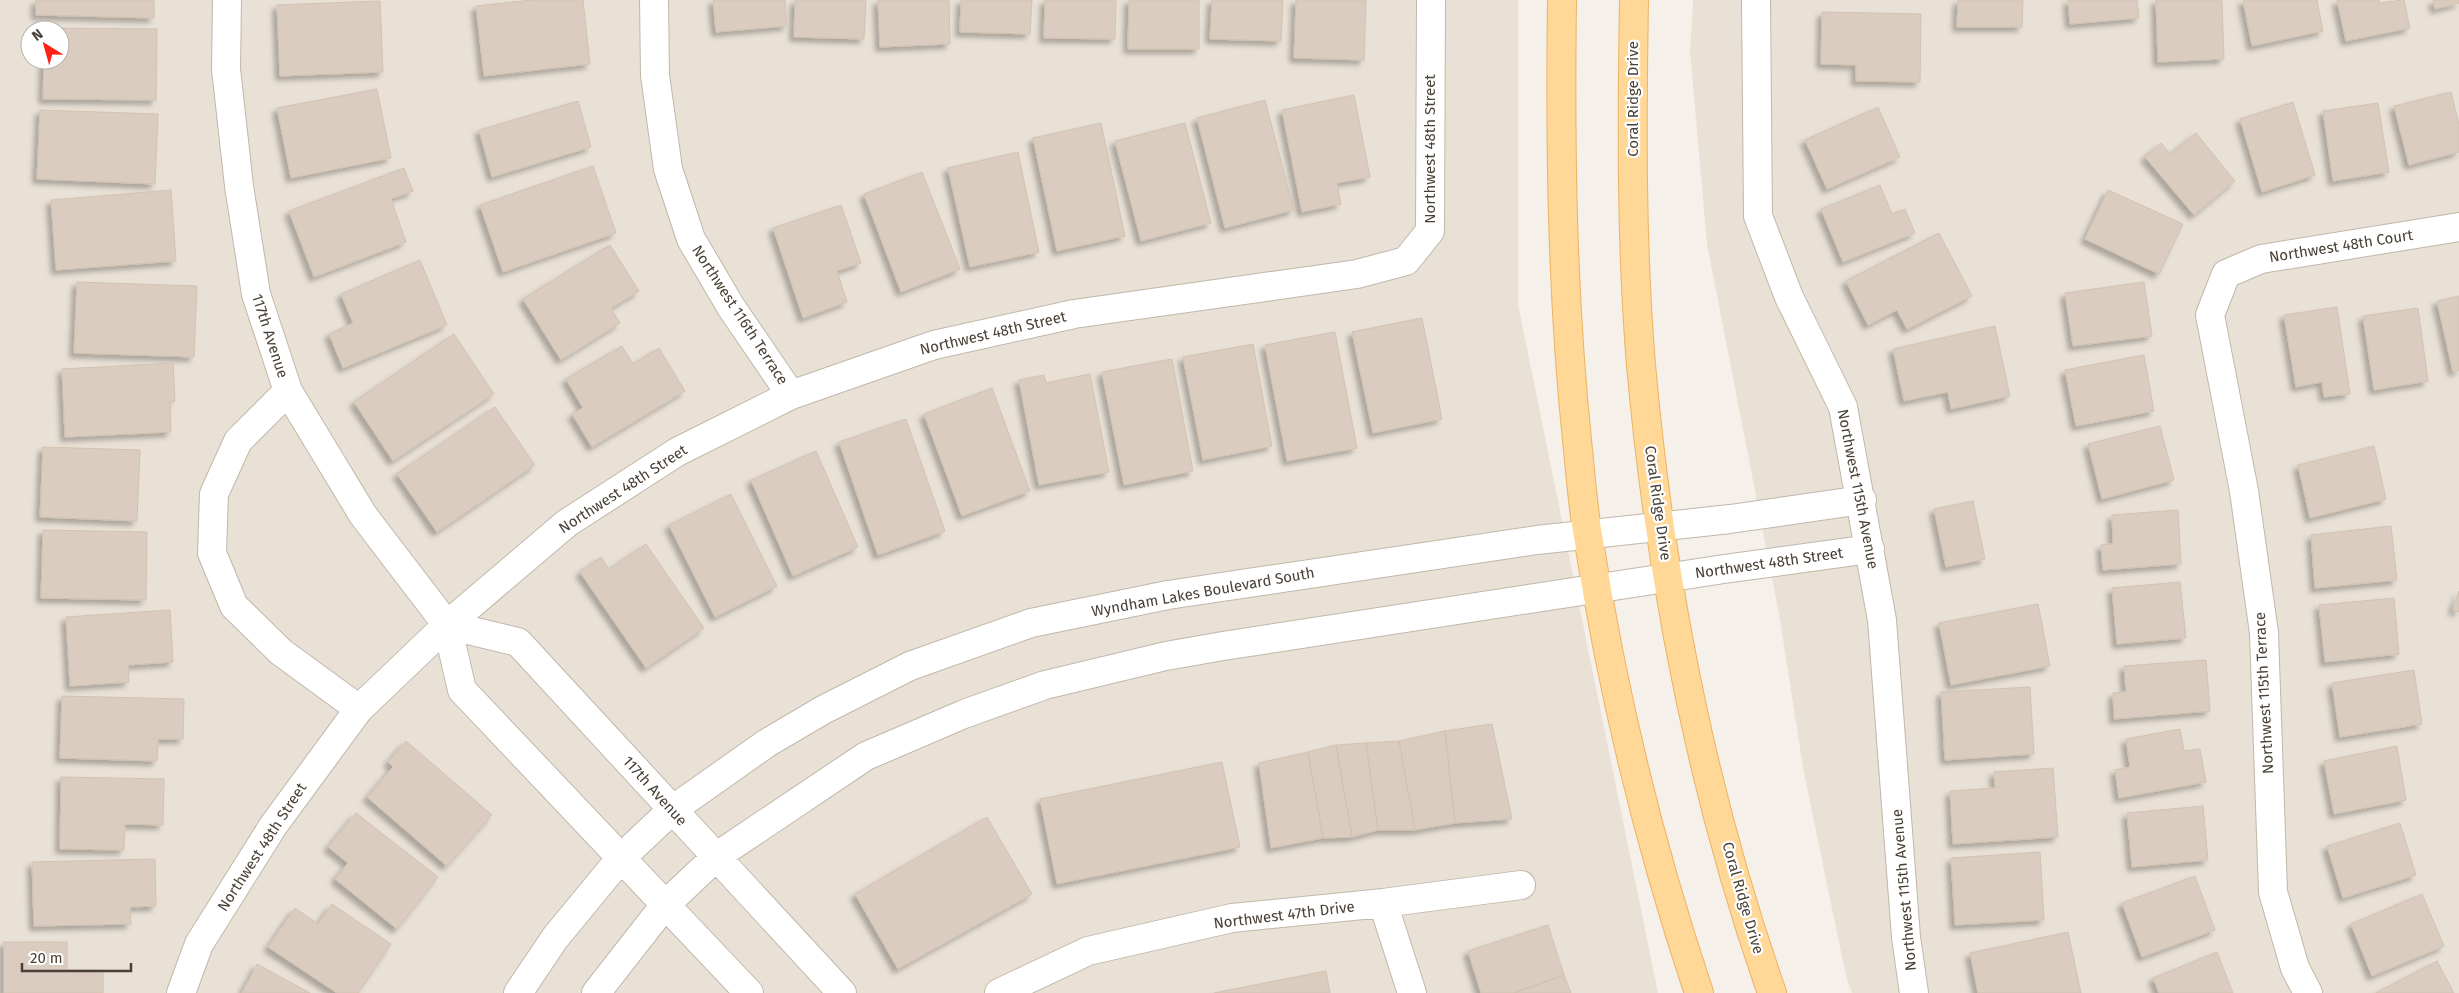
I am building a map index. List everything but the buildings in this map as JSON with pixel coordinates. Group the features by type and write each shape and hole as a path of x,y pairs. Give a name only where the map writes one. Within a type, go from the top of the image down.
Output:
{"main road":[{"path":"1562,0 1561,132 1564,276 1574,410 1587,535 1633,768 1678,932 1699,993"},
{"name":"Coral Ridge Drive","path":"1634,0 1632,161 1637,295 1648,428 1661,526 1696,726 1712,792 1772,993"}],"street":[{"name":"117th Avenue","path":"227,0 226,69 239,186 256,294 288,392 364,514 447,625 462,690 664,906 749,993"},
{"name":"Northwest 116th Terrace","path":"654,0 655,75 668,170 691,239 731,307 791,395"},
{"name":"Northwest 48th Street","path":"181,993 199,944 273,826 359,709 447,625 567,522 677,452 791,395 934,345 1055,318 1357,274 1406,261 1430,231 1431,0"},
{"name":"Northwest 115th Avenue","path":"1756,0 1758,216 1790,297 1843,407 1862,500 1882,620 1906,938 1914,993"},
{"name":"Northwest 48th Court","path":"2226,274 2261,259 2459,227"},
{"name":"Northwest 115th Terrace","path":"2226,274 2210,315 2244,491 2264,633 2273,892 2295,968 2308,993"},
{"path":"288,392 238,441 214,494 212,553 234,606 281,652 359,709"},
{"path":"1661,526 1730,519 1862,500"},
{"name":"Wyndham Lakes Boulevard South","path":"518,993 555,938 620,859 672,810 767,743 823,710 910,666 1030,623 1168,595 1661,526"},
{"name":"Northwest 48th Street","path":"1669,578 1870,549"},
{"path":"596,993 664,906 717,856 866,756 964,714 1045,685 1166,656 1669,578"},
{"name":"117th Avenue","path":"447,625 518,642 842,993"},
{"name":"Northwest 47th Drive","path":"999,993 1088,951 1232,918 1383,903 1521,885"},
{"path":"1383,903 1412,993"}],"shaded area":[{"path":"0,0 1518,0 1518,304 1658,993 0,993"},
{"path":"1693,0 2459,0 2459,993 1852,993 1846,976 1804,773 1779,614 1707,244 1690,51"}]}
